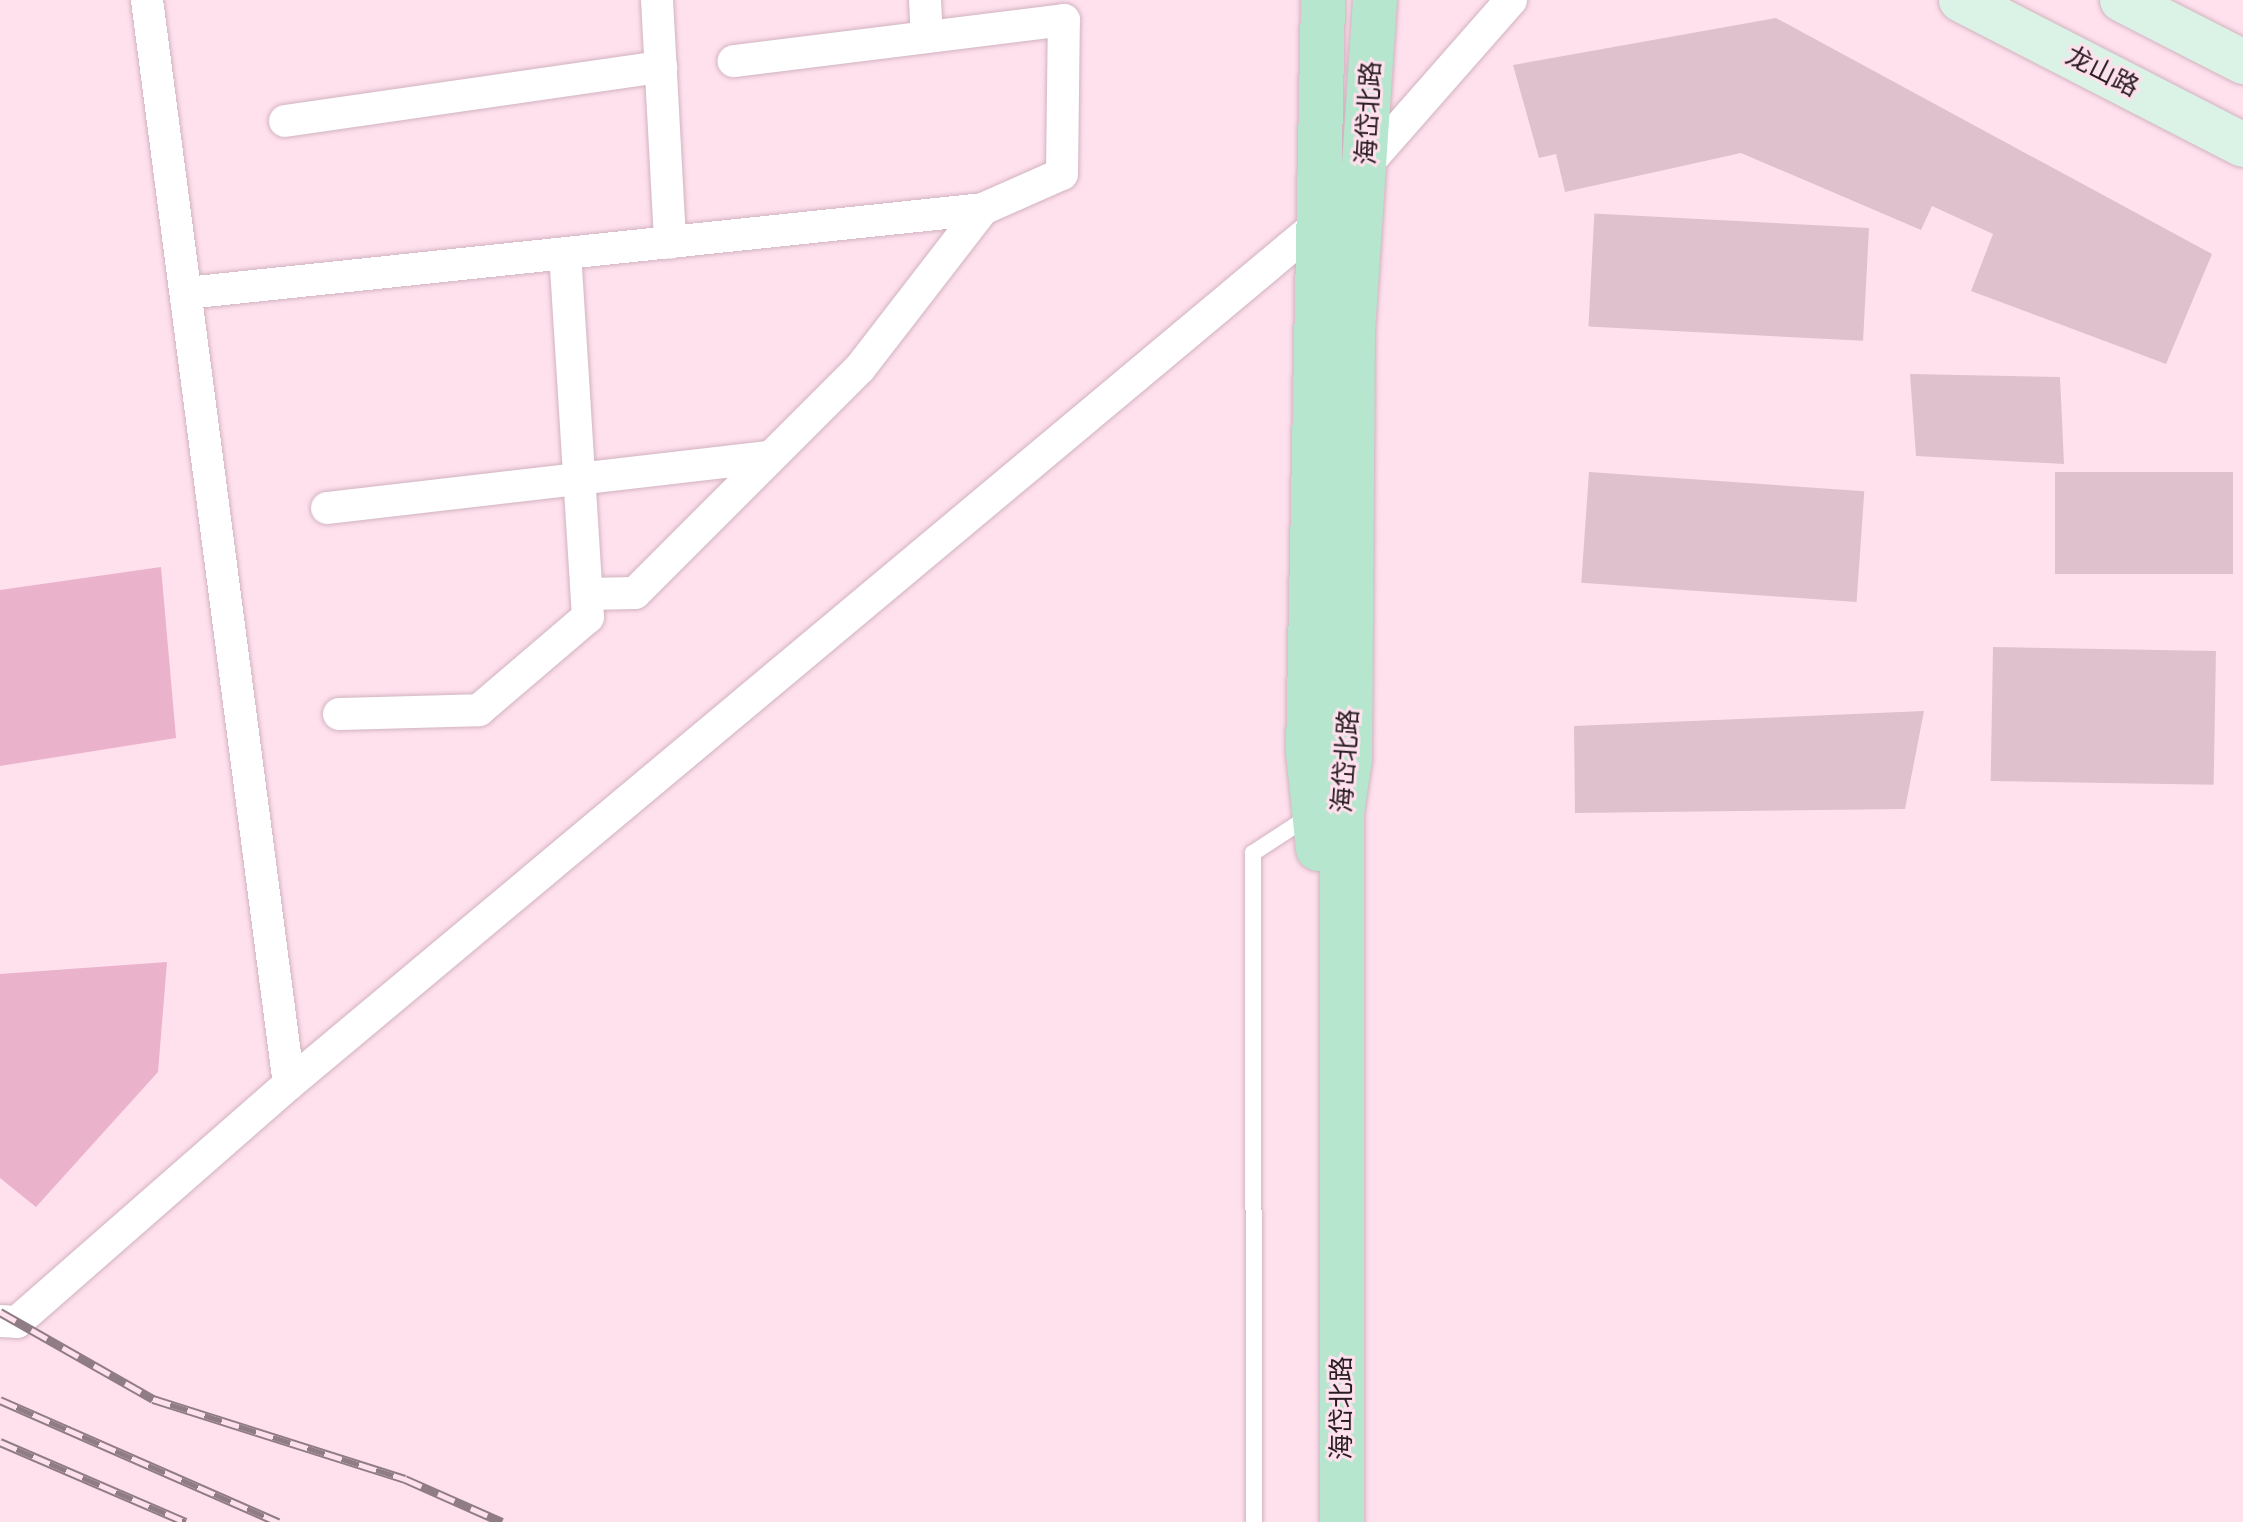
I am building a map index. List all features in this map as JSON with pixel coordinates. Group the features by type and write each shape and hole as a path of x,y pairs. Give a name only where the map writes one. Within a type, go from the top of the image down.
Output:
{"main road":[{"name":"海岱北路","path":"1323,0 1314,233 1308,753 1318,811 1326,1522"},
{"name":"海岱北路","path":"1342,1522 1342,813 1350,759 1353,331 1375,0"}],"street":[{"path":"147,0 289,1084"},
{"path":"657,0 670,243"},
{"path":"925,0 927,36"},
{"path":"0,1321 17,1322 289,1084 1314,233 1366,164 1511,0"},
{"name":"龙山路","path":"1961,0 2243,145"},
{"path":"2122,0 2243,62"},
{"path":"187,293 983,209 1062,174 1064,20 734,61"},
{"path":"285,121 661,67"},
{"path":"587,594 635,593 860,368 983,209"},
{"path":"339,714 479,710 588,617 565,254"},
{"path":"327,508 770,457"}],"lane":[{"path":"1254,1522 1253,853 1318,811"}],"shaded area":[{"path":"161,567 176,738 0,766 0,590"},
{"path":"167,962 158,1072 36,1207 0,1178 0,974"}],"building":[{"path":"1776,18 2212,254 2166,364 1971,291 1993,234 1932,206 1921,230 1741,153 1565,192 1556,154 1539,158 1513,65"},
{"path":"1594,214 1869,228 1863,341 1588,326"},
{"path":"1910,374 2060,377 2064,464 1916,456"},
{"path":"1589,472 1864,491 1857,602 1581,583"},
{"path":"2055,472 2233,472 2233,574 2055,574"},
{"path":"1993,647 2216,651 2214,785 1991,781"},
{"path":"1924,711 1905,809 1575,813 1574,726"}],"railway":[{"path":"0,1312 153,1399 405,1479 502,1522"},
{"path":"0,1400 278,1522"},
{"path":"0,1442 186,1522"}]}
